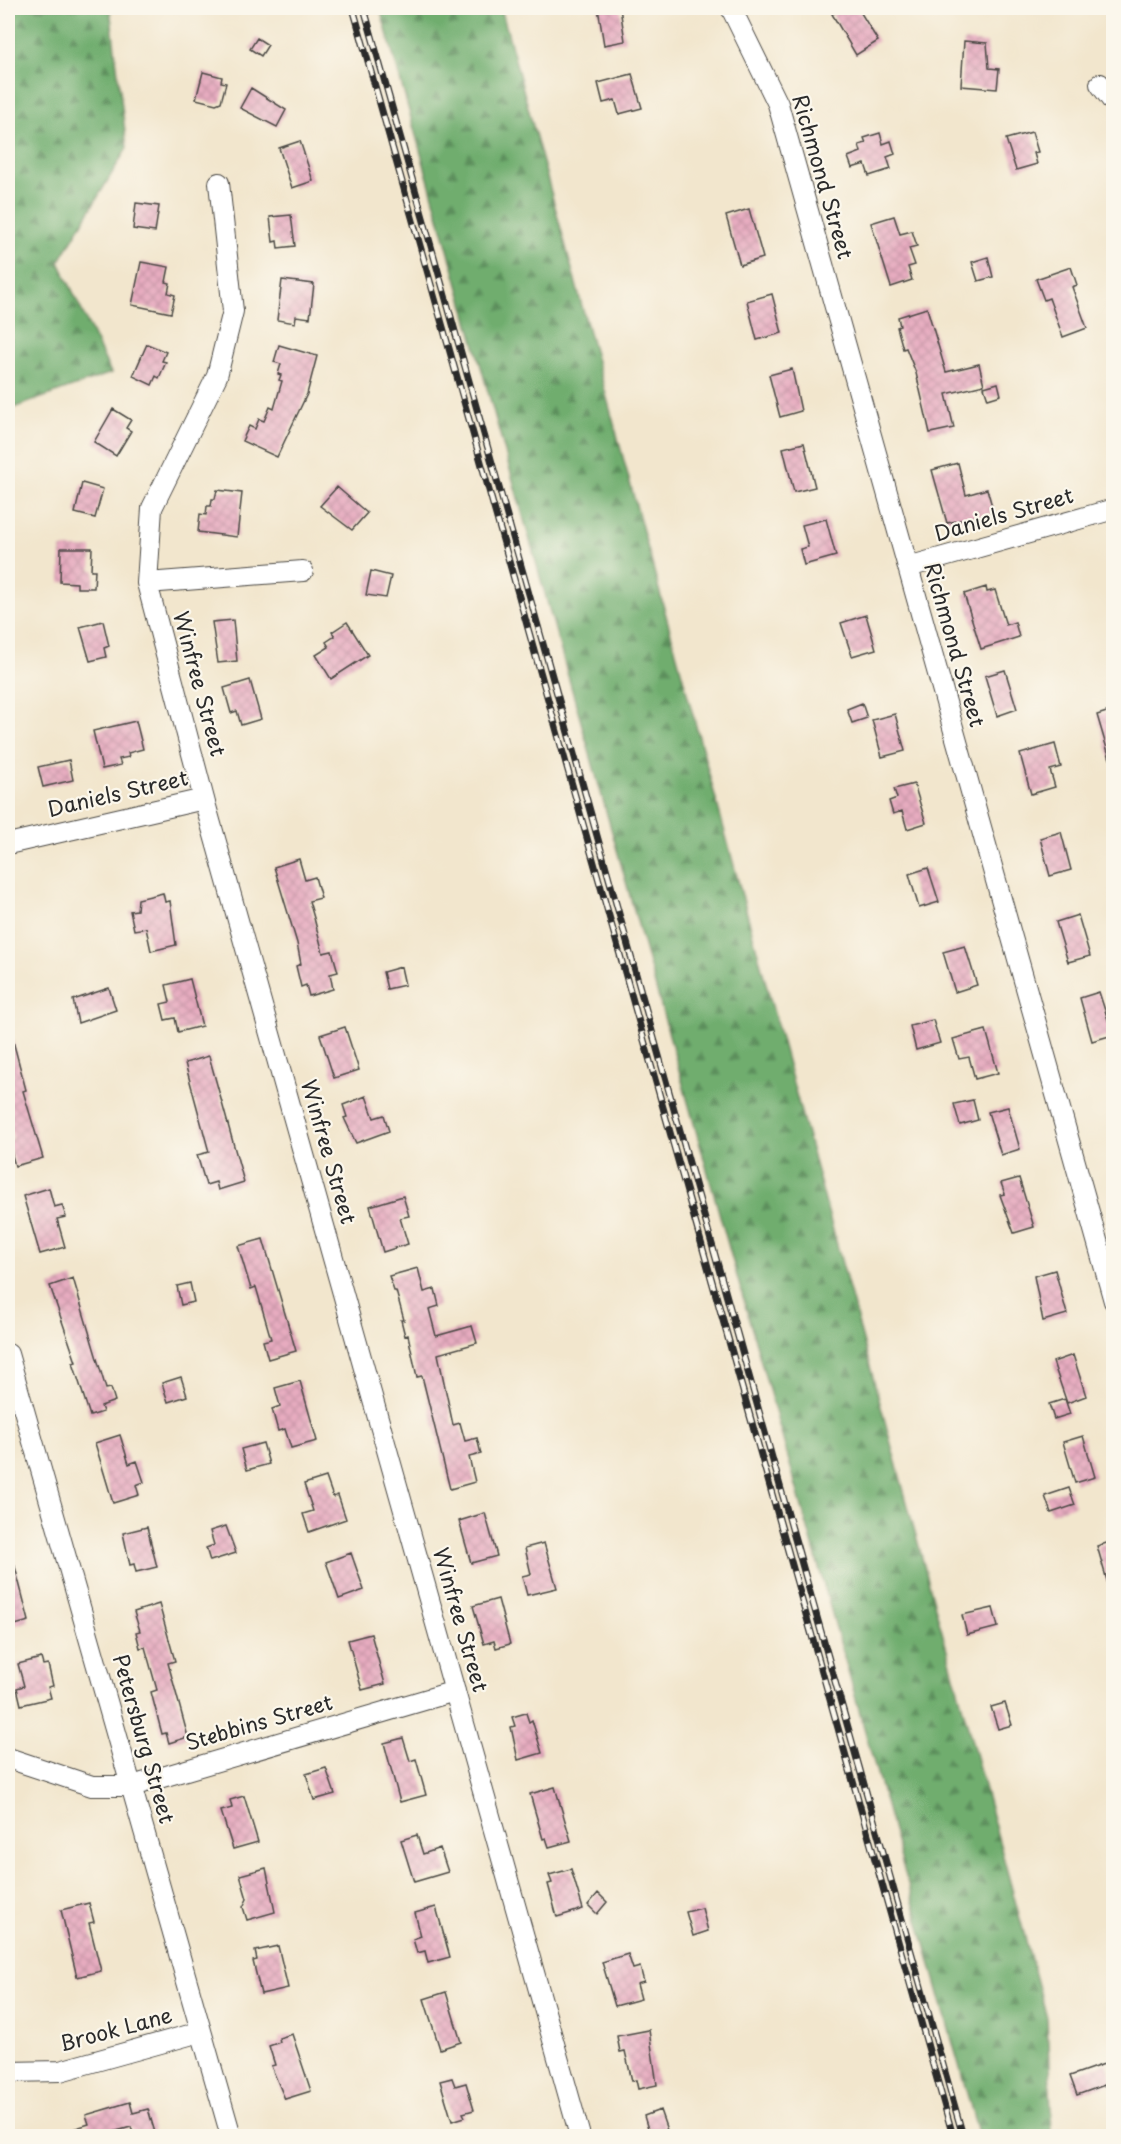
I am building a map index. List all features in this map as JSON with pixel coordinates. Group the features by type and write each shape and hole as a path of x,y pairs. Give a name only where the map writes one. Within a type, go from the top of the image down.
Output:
{"street":[{"name":"Richmond Street","path":"730,8 778,104 1113,1302"},
{"path":"1100,84 1113,103"},
{"name":"Winfree Street","path":"219,183 233,311 217,376 152,508 147,583 204,799 580,2136"},
{"name":"Daniels Street","path":"908,567 1113,509"},
{"path":"147,583 303,572"},
{"name":"Daniels Street","path":"8,844 204,799"},
{"name":"Petersburg Street","path":"8,1354 231,2136"},
{"name":"Stebbins Street","path":"8,1758 92,1786 132,1785 455,1691"},
{"name":"Brook Lane","path":"8,2072 60,2071 200,2032"}],"green space":[{"path":"8,8 110,8 127,148 59,262 111,373 8,410"},
{"path":"380,8 501,8 1047,2018 1052,2136 979,2136"}],"building":[{"path":"598,8 620,8 625,41 604,45"},
{"path":"844,8 858,8 878,41 856,55 832,14"},
{"path":"257,38 268,45 261,56 250,49"},
{"path":"964,41 987,43 989,68 999,69 997,89 961,86"},
{"path":"203,72 222,77 221,82 226,83 221,102 216,104 196,99"},
{"path":"632,74 642,108 619,114 615,100 603,103 598,83"},
{"path":"251,88 286,110 277,127 240,108"},
{"path":"1032,132 1038,152 1034,153 1037,164 1016,170 1006,139"},
{"path":"880,133 883,144 891,141 895,154 887,157 891,169 869,176 865,164 852,168 848,157 861,152 859,145 866,143 864,138"},
{"path":"300,141 313,181 292,188 279,148"},
{"path":"136,203 159,206 155,232 133,229"},
{"path":"749,209 763,258 740,265 726,216"},
{"path":"291,215 295,246 278,248 277,241 273,242 270,217"},
{"path":"894,216 900,234 912,231 917,246 909,248 915,265 908,267 912,280 891,287 871,223"},
{"path":"988,257 993,277 978,281 972,262"},
{"path":"141,262 169,267 166,282 170,283 168,293 175,295 171,313 132,305"},
{"path":"1071,267 1077,285 1072,287 1087,328 1063,337 1049,298 1044,300 1036,279"},
{"path":"282,280 314,284 310,318 296,316 295,323 277,320"},
{"path":"772,294 782,333 757,340 747,301"},
{"path":"927,308 946,372 979,364 984,385 946,394 954,428 930,433 916,373 906,348 903,349 897,327 900,326 898,317"},
{"path":"147,344 166,352 162,361 166,362 159,378 156,376 152,385 133,376"},
{"path":"279,345 317,356 307,394 277,457 242,441 249,426 255,429 259,419 264,421 270,407 274,409 282,381 279,380 281,375 278,374 281,364 274,362"},
{"path":"792,369 801,411 780,417 769,375"},
{"path":"998,383 1001,395 988,399 984,387"},
{"path":"113,409 131,420 126,428 131,431 116,456 94,442"},
{"path":"804,443 815,487 794,492 783,448"},
{"path":"958,463 966,495 987,489 994,513 947,523 932,470"},
{"path":"82,483 103,489 95,518 75,513"},
{"path":"337,487 367,513 352,530 320,506"},
{"path":"217,490 242,493 237,537 198,532 200,514 206,515 207,506 211,506"},
{"path":"826,519 836,556 804,565 800,549 808,547 802,525"},
{"path":"61,548 92,548 91,570 95,570 94,588 77,588 77,583 60,582"},
{"path":"371,571 391,576 386,598 366,595"},
{"path":"986,587 987,592 995,590 1006,625 1015,622 1019,637 981,649 964,594"},
{"path":"866,615 876,649 852,656 841,623"},
{"path":"233,620 237,661 218,663 212,622"},
{"path":"103,621 109,646 104,648 106,657 90,661 80,627"},
{"path":"347,622 368,655 331,679 316,655 329,647 326,642 335,636 332,632"},
{"path":"1005,670 1017,709 997,716 985,676"},
{"path":"250,680 261,719 241,725 237,711 231,713 224,688"},
{"path":"862,703 867,718 852,723 847,709"},
{"path":"1110,711 1113,722 1113,759 1110,759 1097,715"},
{"path":"895,714 905,751 882,757 872,720"},
{"path":"136,721 143,749 128,753 129,757 119,759 121,765 102,769 93,731"},
{"path":"1055,744 1061,767 1050,770 1055,787 1031,794 1020,754"},
{"path":"69,760 73,780 43,787 38,767"},
{"path":"914,784 926,823 907,829 902,811 893,814 889,801 897,798 894,789"},
{"path":"1061,832 1071,870 1050,876 1040,838"},
{"path":"299,859 305,880 315,877 321,898 309,901 323,953 332,951 338,972 330,974 333,989 309,996 306,985 301,987 296,966 301,964 297,943 274,867"},
{"path":"928,868 939,902 919,908 909,874"},
{"path":"163,893 165,902 170,901 176,945 151,951 146,928 134,930 130,911 137,910 138,899"},
{"path":"1078,915 1090,956 1068,962 1056,922"},
{"path":"965,946 977,985 955,992 943,952"},
{"path":"401,967 405,985 387,989 383,972"},
{"path":"190,979 202,1026 178,1032 175,1018 165,1020 161,1004 170,1002 166,985"},
{"path":"109,988 116,1010 78,1023 73,1000"},
{"path":"1099,992 1113,1035 1092,1041 1080,998"},
{"path":"933,1020 940,1043 916,1050 910,1026"},
{"path":"345,1027 359,1070 334,1078 320,1035"},
{"path":"986,1030 998,1073 975,1079 969,1057 959,1059 953,1039"},
{"path":"8,1037 12,1037 26,1090 23,1091 43,1158 15,1166 8,1141 13,1139 8,1121"},
{"path":"209,1056 244,1182 218,1190 216,1182 206,1185 197,1155 209,1152 185,1063"},
{"path":"366,1096 374,1118 384,1115 389,1131 356,1143 344,1118 347,1117 343,1105"},
{"path":"973,1100 978,1120 960,1125 954,1104"},
{"path":"1008,1107 1020,1149 1001,1155 988,1112"},
{"path":"1019,1178 1034,1227 1014,1233 1000,1195 1005,1194 1001,1183"},
{"path":"49,1188 54,1207 62,1205 66,1217 57,1219 65,1247 40,1254 23,1196"},
{"path":"403,1196 409,1216 400,1218 408,1244 383,1252 370,1206"},
{"path":"263,1239 296,1351 268,1359 263,1341 271,1339 256,1287 251,1289 238,1246"},
{"path":"418,1268 424,1292 435,1289 439,1306 429,1309 436,1336 472,1326 477,1343 438,1354 453,1425 460,1423 465,1441 477,1438 481,1454 469,1457 475,1482 450,1489 422,1376 417,1377 408,1335 405,1336 401,1320 404,1320 396,1291 394,1291 389,1276"},
{"path":"1055,1270 1067,1314 1043,1321 1034,1276"},
{"path":"73,1278 106,1389 111,1388 115,1401 101,1406 103,1412 90,1416 73,1363 76,1362 50,1286"},
{"path":"190,1283 194,1302 181,1305 177,1286"},
{"path":"1073,1355 1086,1396 1067,1403 1053,1362"},
{"path":"181,1377 187,1396 168,1402 162,1383"},
{"path":"300,1381 317,1441 291,1448 285,1429 278,1431 272,1409 280,1406 275,1388"},
{"path":"1065,1399 1070,1414 1054,1419 1049,1404"},
{"path":"120,1435 129,1464 137,1461 144,1482 136,1485 139,1495 113,1503 95,1443"},
{"path":"1083,1436 1095,1477 1075,1483 1063,1442"},
{"path":"263,1443 269,1464 247,1470 241,1449"},
{"path":"326,1477 333,1497 338,1495 346,1519 309,1532 303,1514 313,1511 304,1484"},
{"path":"1069,1488 1075,1505 1051,1513 1045,1496"},
{"path":"485,1513 497,1556 471,1563 459,1521"},
{"path":"226,1526 236,1553 210,1561 206,1548 214,1545 210,1531"},
{"path":"147,1527 157,1567 136,1572 134,1564 130,1565 123,1533"},
{"path":"1113,1541 1113,1590 1110,1591 1097,1546"},
{"path":"544,1543 557,1588 527,1595 522,1576 531,1574 525,1548"},
{"path":"351,1553 364,1590 339,1599 326,1562"},
{"path":"8,1555 12,1555 29,1621 8,1627"},
{"path":"498,1599 510,1644 496,1648 494,1641 484,1644 473,1606"},
{"path":"159,1604 175,1661 168,1663 188,1737 169,1743 166,1733 162,1734 151,1692 157,1690 145,1647 140,1648 136,1632 140,1631 134,1612"},
{"path":"993,1608 998,1627 967,1635 962,1615"},
{"path":"371,1634 385,1684 362,1690 348,1640"},
{"path":"41,1658 43,1665 48,1664 53,1686 48,1687 51,1698 21,1705 17,1688 24,1686 18,1664"},
{"path":"1005,1703 1012,1725 998,1729 991,1707"},
{"path":"526,1713 529,1722 532,1720 542,1753 518,1760 511,1727 515,1726 512,1717"},
{"path":"403,1738 410,1761 416,1759 426,1795 400,1802 384,1743"},
{"path":"326,1768 335,1794 314,1800 306,1774"},
{"path":"555,1787 571,1841 549,1847 546,1838 543,1839 530,1794"},
{"path":"244,1796 258,1842 233,1849 221,1811 232,1808 230,1800"},
{"path":"417,1835 423,1854 440,1848 448,1872 414,1882 401,1840"},
{"path":"266,1868 275,1912 247,1920 243,1907 247,1899 240,1875"},
{"path":"571,1869 583,1909 557,1917 548,1884 552,1883 549,1875"},
{"path":"598,1893 607,1902 597,1914 588,1905"},
{"path":"89,1903 94,1922 89,1923 101,1971 77,1977 61,1910"},
{"path":"436,1907 450,1957 428,1963 425,1951 417,1953 413,1939 421,1936 415,1913"},
{"path":"702,1908 708,1931 693,1936 686,1912"},
{"path":"278,1946 288,1988 261,1994 253,1961 257,1960 255,1951"},
{"path":"628,1954 633,1969 640,1967 644,1982 637,1984 641,1999 615,2006 602,1962"},
{"path":"446,1992 461,2042 440,2049 424,1999"},
{"path":"649,2030 657,2085 638,2089 636,2080 632,2081 625,2051 620,2052 617,2036"},
{"path":"292,2034 311,2091 285,2099 271,2066 275,2065 269,2046 280,2042 279,2038"},
{"path":"1107,2063 1113,2082 1077,2095 1070,2076"},
{"path":"452,2078 455,2086 466,2083 474,2110 463,2113 465,2117 452,2121 440,2081"},
{"path":"130,2102 133,2113 148,2109 156,2136 134,2136 131,2127 99,2136 60,2136 60,2133 89,2124 86,2115"},
{"path":"660,2110 669,2136 650,2136 644,2116"}],"railway":[{"path":"353,8 953,2136"},
{"path":"364,8 963,2136"}]}
